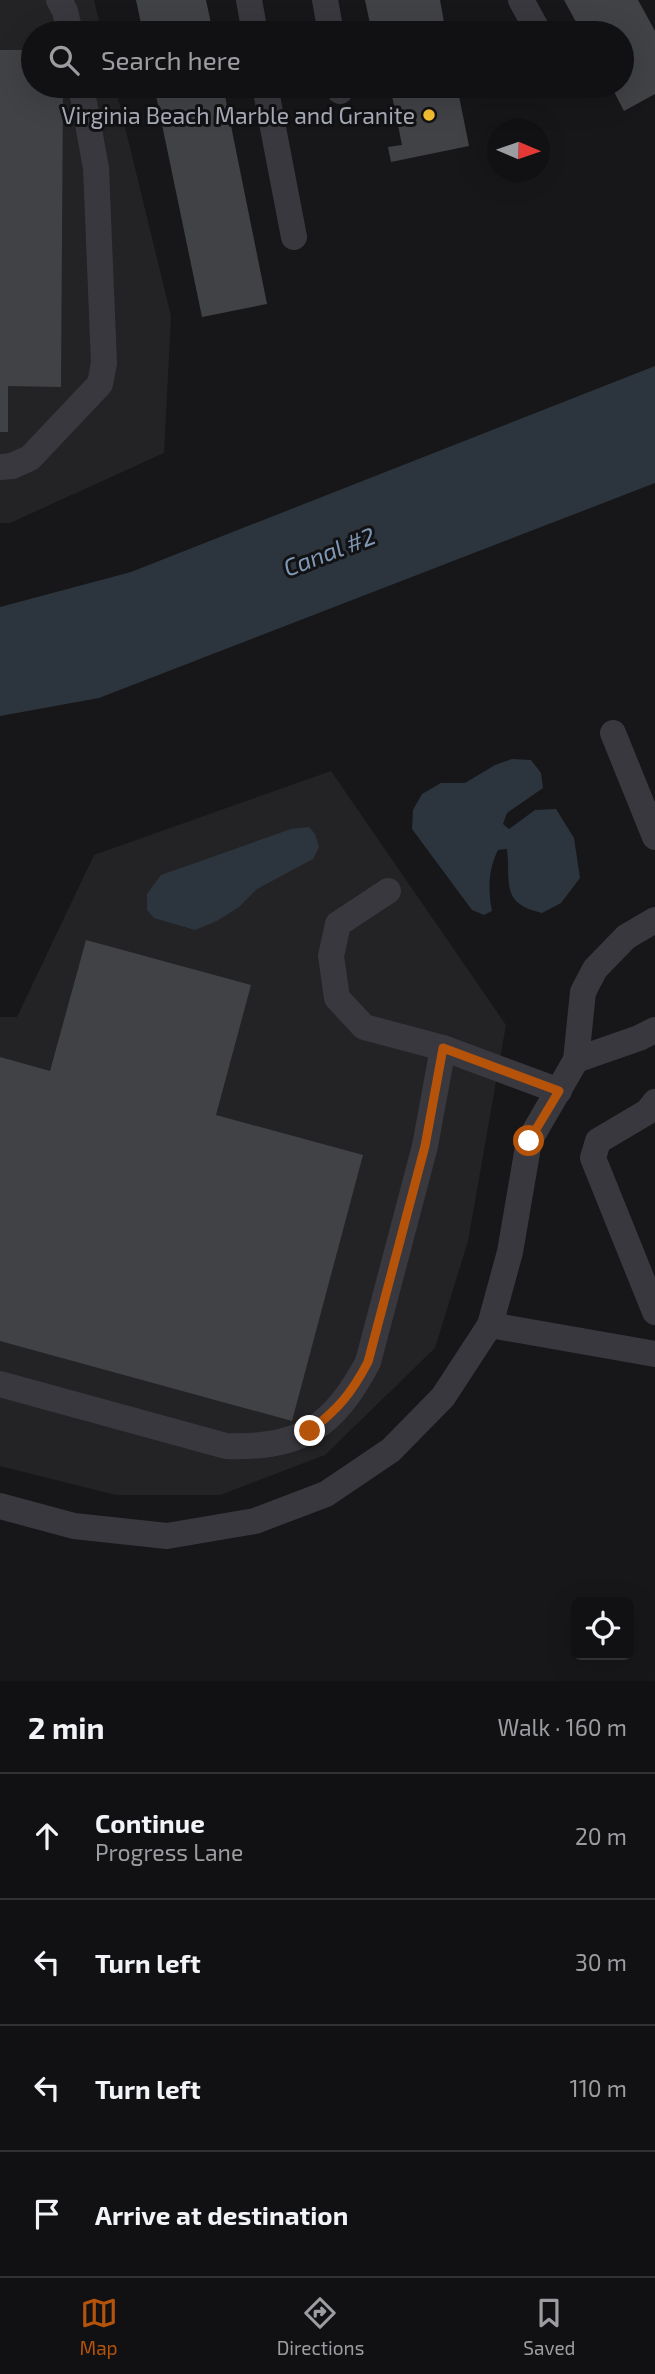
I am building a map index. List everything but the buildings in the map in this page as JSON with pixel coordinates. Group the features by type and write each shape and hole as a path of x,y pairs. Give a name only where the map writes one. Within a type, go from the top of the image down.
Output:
{"street":[{"path":"59,0 67,21"},
{"path":"249,0 253,21"},
{"path":"326,0 329,21"},
{"path":"521,0 532,21"},
{"path":"0,467 12,466 30,458 100,384 104,363 99,216 96,168 83,98"},
{"path":"267,98 294,237"},
{"path":"613,733 655,837"},
{"path":"388,891 338,924 331,956 337,998 364,1027 443,1048 559,1091"},
{"path":"0,1506 74,1526 166,1536 254,1521 326,1494 391,1450 443,1397 490,1325 510,1252 529,1141 576,1060 583,992 595,969 626,937 655,920"},
{"path":"576,1060 655,1030"},
{"path":"0,1384 226,1446 259,1447 288,1441 310,1431 333,1413 353,1391 368,1362 425,1146 443,1048"},
{"path":"655,1102 647,1112 598,1141 593,1158 655,1312"},
{"path":"490,1325 655,1354"}],"shaded area":[{"path":"0,0 94,0 99,21 21,21 21,98 118,98 171,316 164,453 10,523 0,523"},
{"path":"331,771 506,1025 468,1241 435,1348 325,1455 220,1495 116,1495 0,1466 0,1017 17,1017 94,855"}],"water":[{"name":"Canal #2","path":"655,366 655,483 99,698 0,716 0,607 131,572"},
{"path":"512,759 531,760 541,773 543,788 507,813 503,824 509,829 535,810 556,809 574,838 580,878 561,903 542,913 529,909 519,904 510,890 507,849 498,850 490,880 492,911 484,915 472,910 412,829 413,810 422,794 441,783 465,783 495,765"},
{"path":"309,827 315,834 319,847 313,859 257,889 239,907 217,921 195,930 154,918 147,910 147,894 161,875 291,829"}],"place":[{"name":"Virginia Beach Marble and Granite","path":"429,115"}],"route":[{"path":"310,1431 333,1413 353,1391 368,1362 425,1146 443,1048 559,1091 529,1141"}]}
